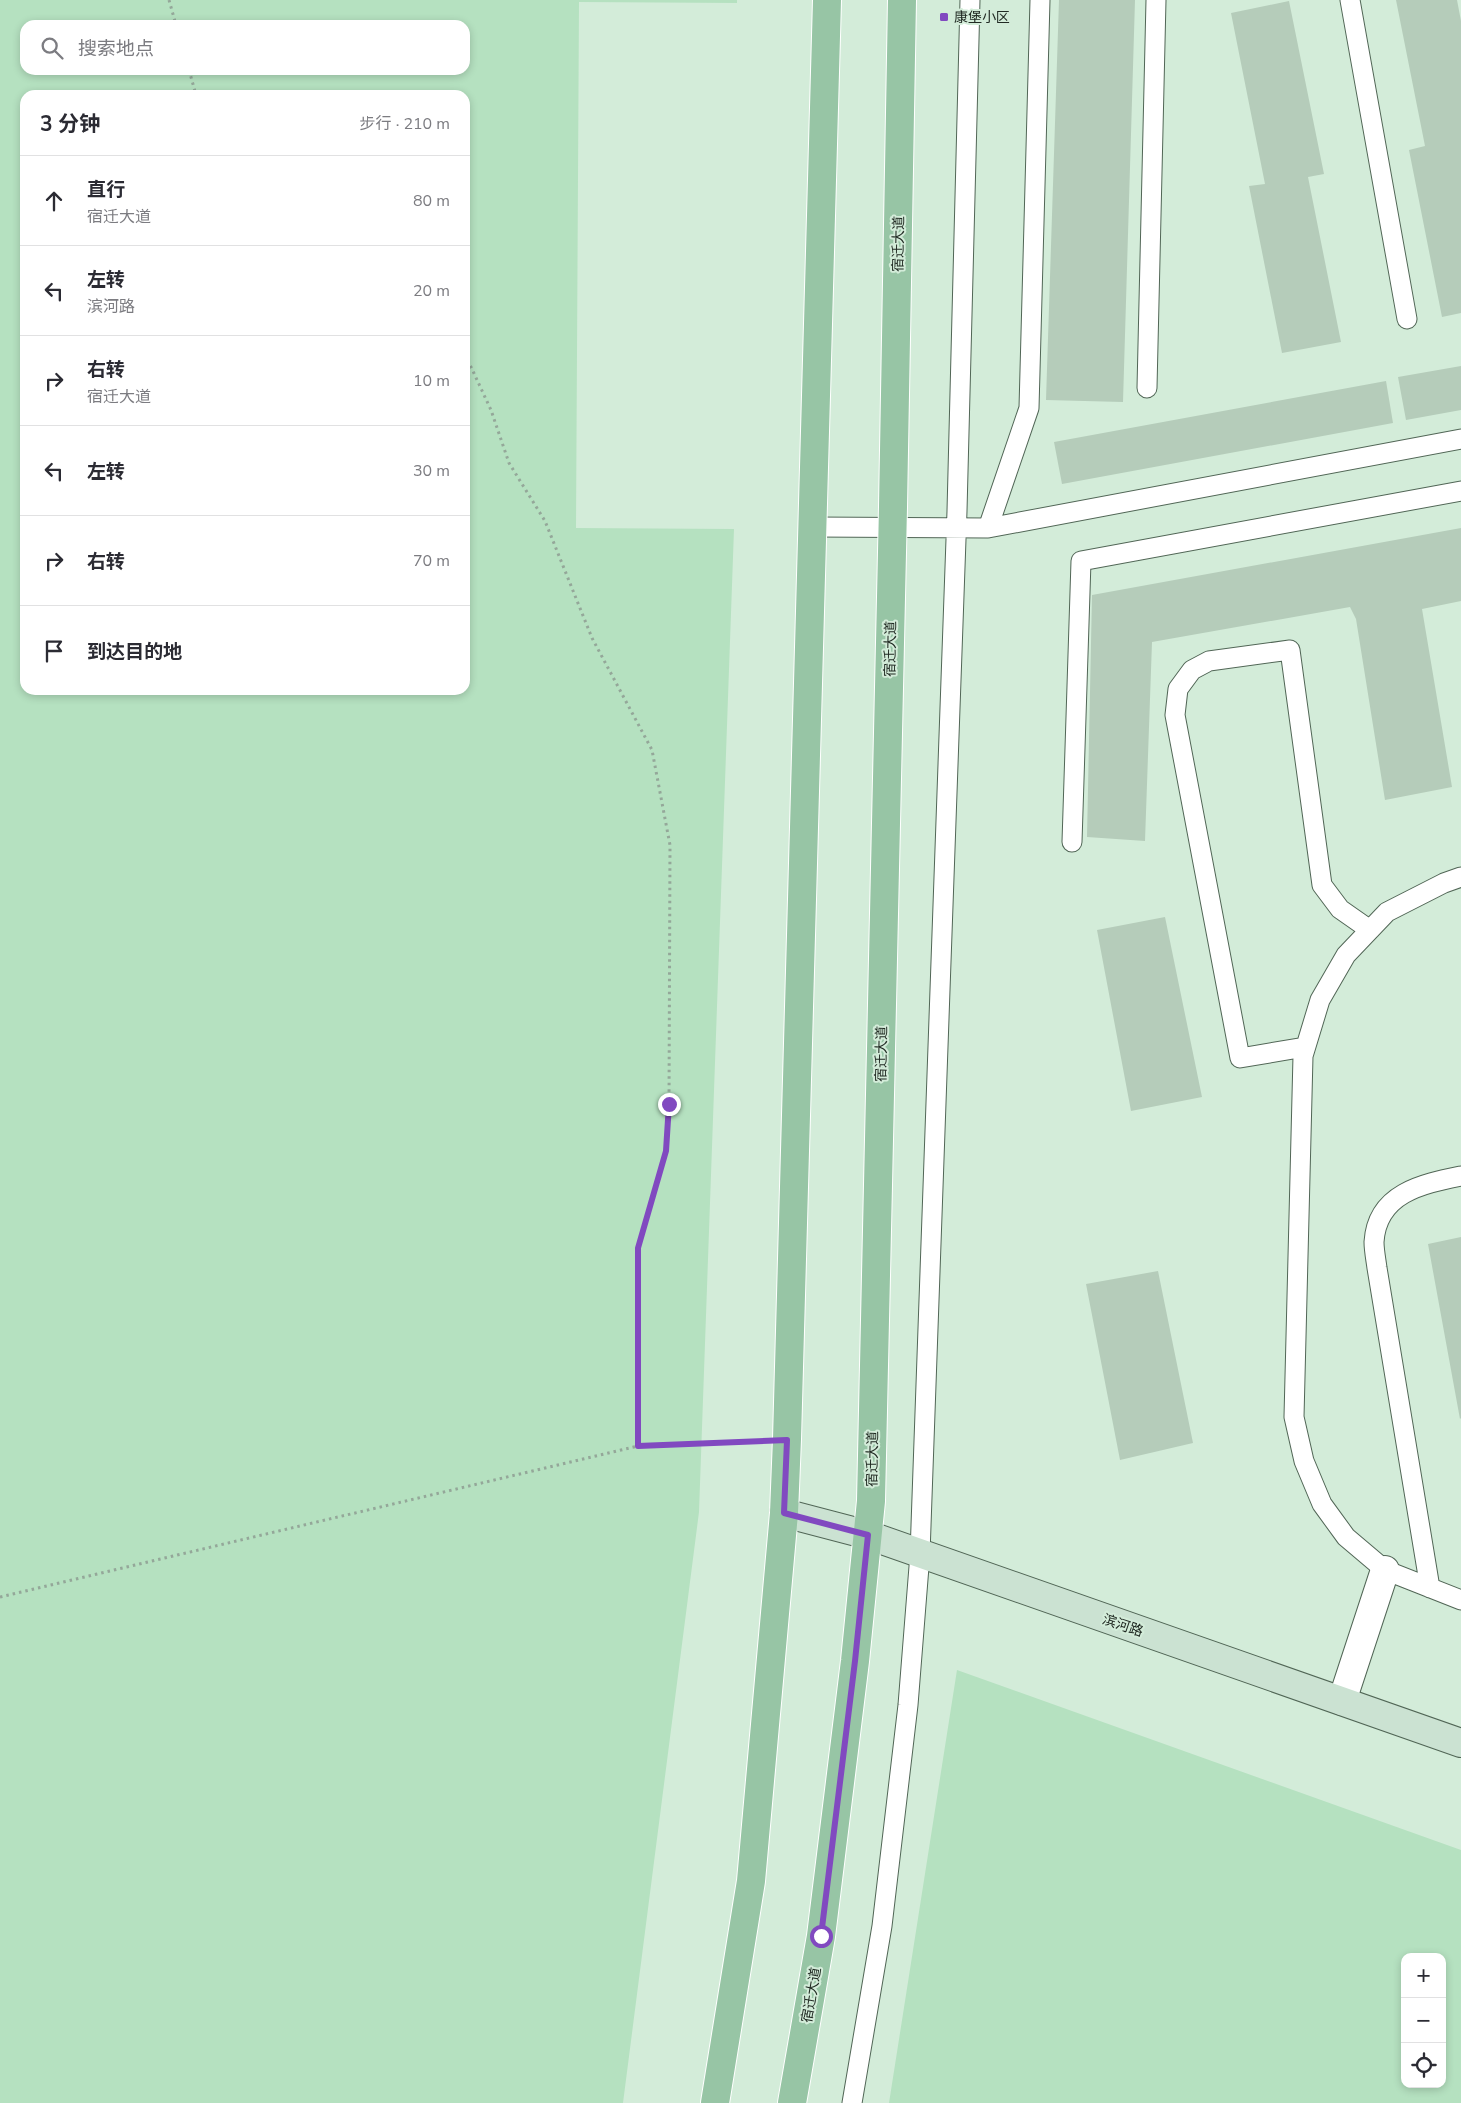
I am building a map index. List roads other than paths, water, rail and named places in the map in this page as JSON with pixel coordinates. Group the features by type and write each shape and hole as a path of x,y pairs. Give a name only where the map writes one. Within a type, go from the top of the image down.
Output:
{"main road":[{"path":"715,2103 751,1880 784,1513 827,0"},
{"name":"宿迁大道","path":"792,2103 821,1936 854,1670 872,1491 893,527 902,0"},
{"name":"滨河路","path":"784,1513 868,1535 1461,1743"}],"street":[{"path":"1342,1701 1385,1570"}],"lane":[{"path":"852,2103 882,1926 908,1705 920,1554 956,527 970,0"},
{"path":"988,528 1029,408 1040,0"},
{"path":"1146,388 1156,0"},
{"path":"1350,0 1407,319"},
{"path":"812,528 988,528 1461,439"},
{"path":"1072,842 1081,561 1461,491"},
{"path":"1305,1047 1240,1058 1175,716 1178,689 1192,670 1209,661 1290,650 1322,885 1340,909 1370,930"},
{"path":"1461,877 1444,883 1387,912 1346,955 1320,1000 1305,1047 1303,1056 1294,1417 1304,1461 1322,1504 1346,1538 1385,1570 1461,1600"},
{"path":"1430,1588 1374,1242 1377,1227 1384,1210 1398,1196 1423,1184 1461,1176"}],"place":[{"name":"康堡小区","path":"944,17"}]}
